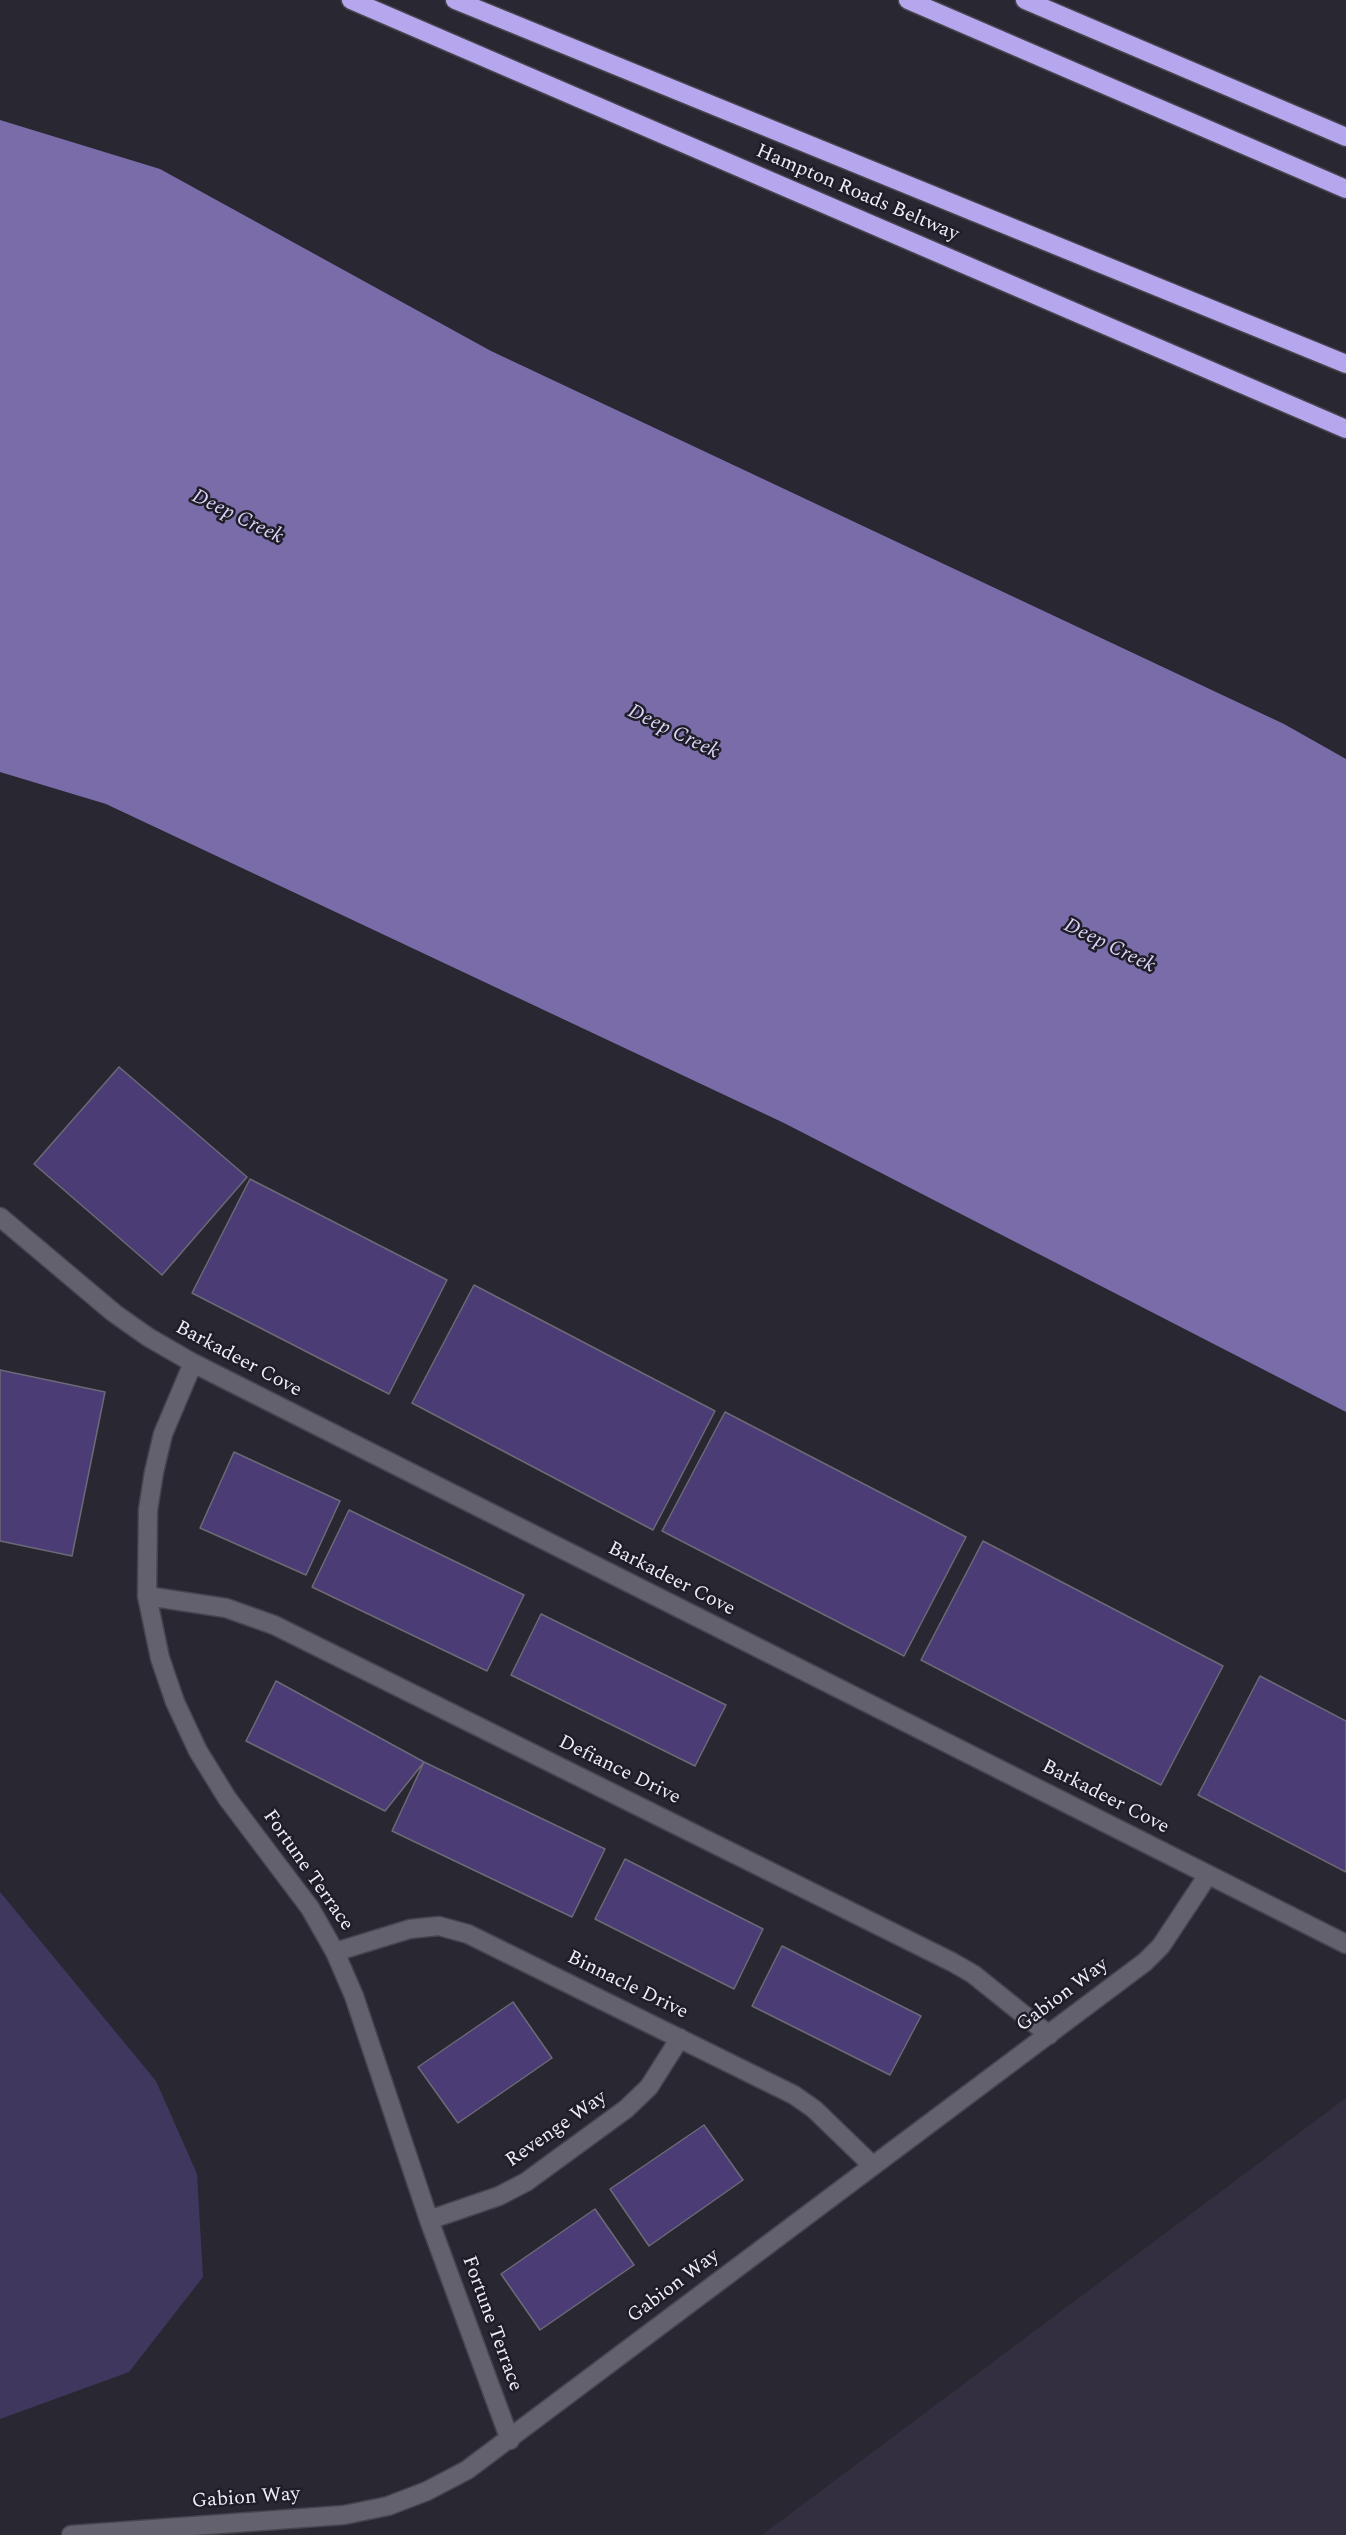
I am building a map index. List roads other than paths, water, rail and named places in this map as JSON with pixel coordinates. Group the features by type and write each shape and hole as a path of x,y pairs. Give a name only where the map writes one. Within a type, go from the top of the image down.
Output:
{"highway":[{"name":"Hampton Roads Beltway","path":"351,0 1346,429"},
{"path":"455,0 1346,364"},
{"path":"908,0 1346,189"},
{"path":"1024,0 1346,137"}],"street":[{"name":"Barkadeer Cove","path":"0,1217 114,1313 193,1364 1346,1944"},
{"name":"Fortune Terrace","path":"193,1364 163,1434 153,1472 148,1510 147,1596 160,1658 175,1702 198,1751 227,1798 310,1908 335,1952 354,1996 429,2220 510,2440"},
{"name":"Defiance Drive","path":"147,1596 226,1608 274,1625 952,1962 973,1974 1049,2035"},
{"name":"Gabion Way","path":"71,2535 344,2515 388,2506 437,2486 467,2470 1145,1962 1161,1946 1209,1875"},
{"name":"Binnacle Drive","path":"335,1952 411,1929 439,1926 468,1934 795,2095 814,2109 872,2165"},
{"name":"Revenge Way","path":"429,2220 499,2196 526,2182 626,2109 649,2087 680,2037"}],"water":[{"name":"Deep Creek","path":"0,120 160,169 491,351 1284,724 1346,759 1346,1412 784,1123 106,804 0,772"}]}
